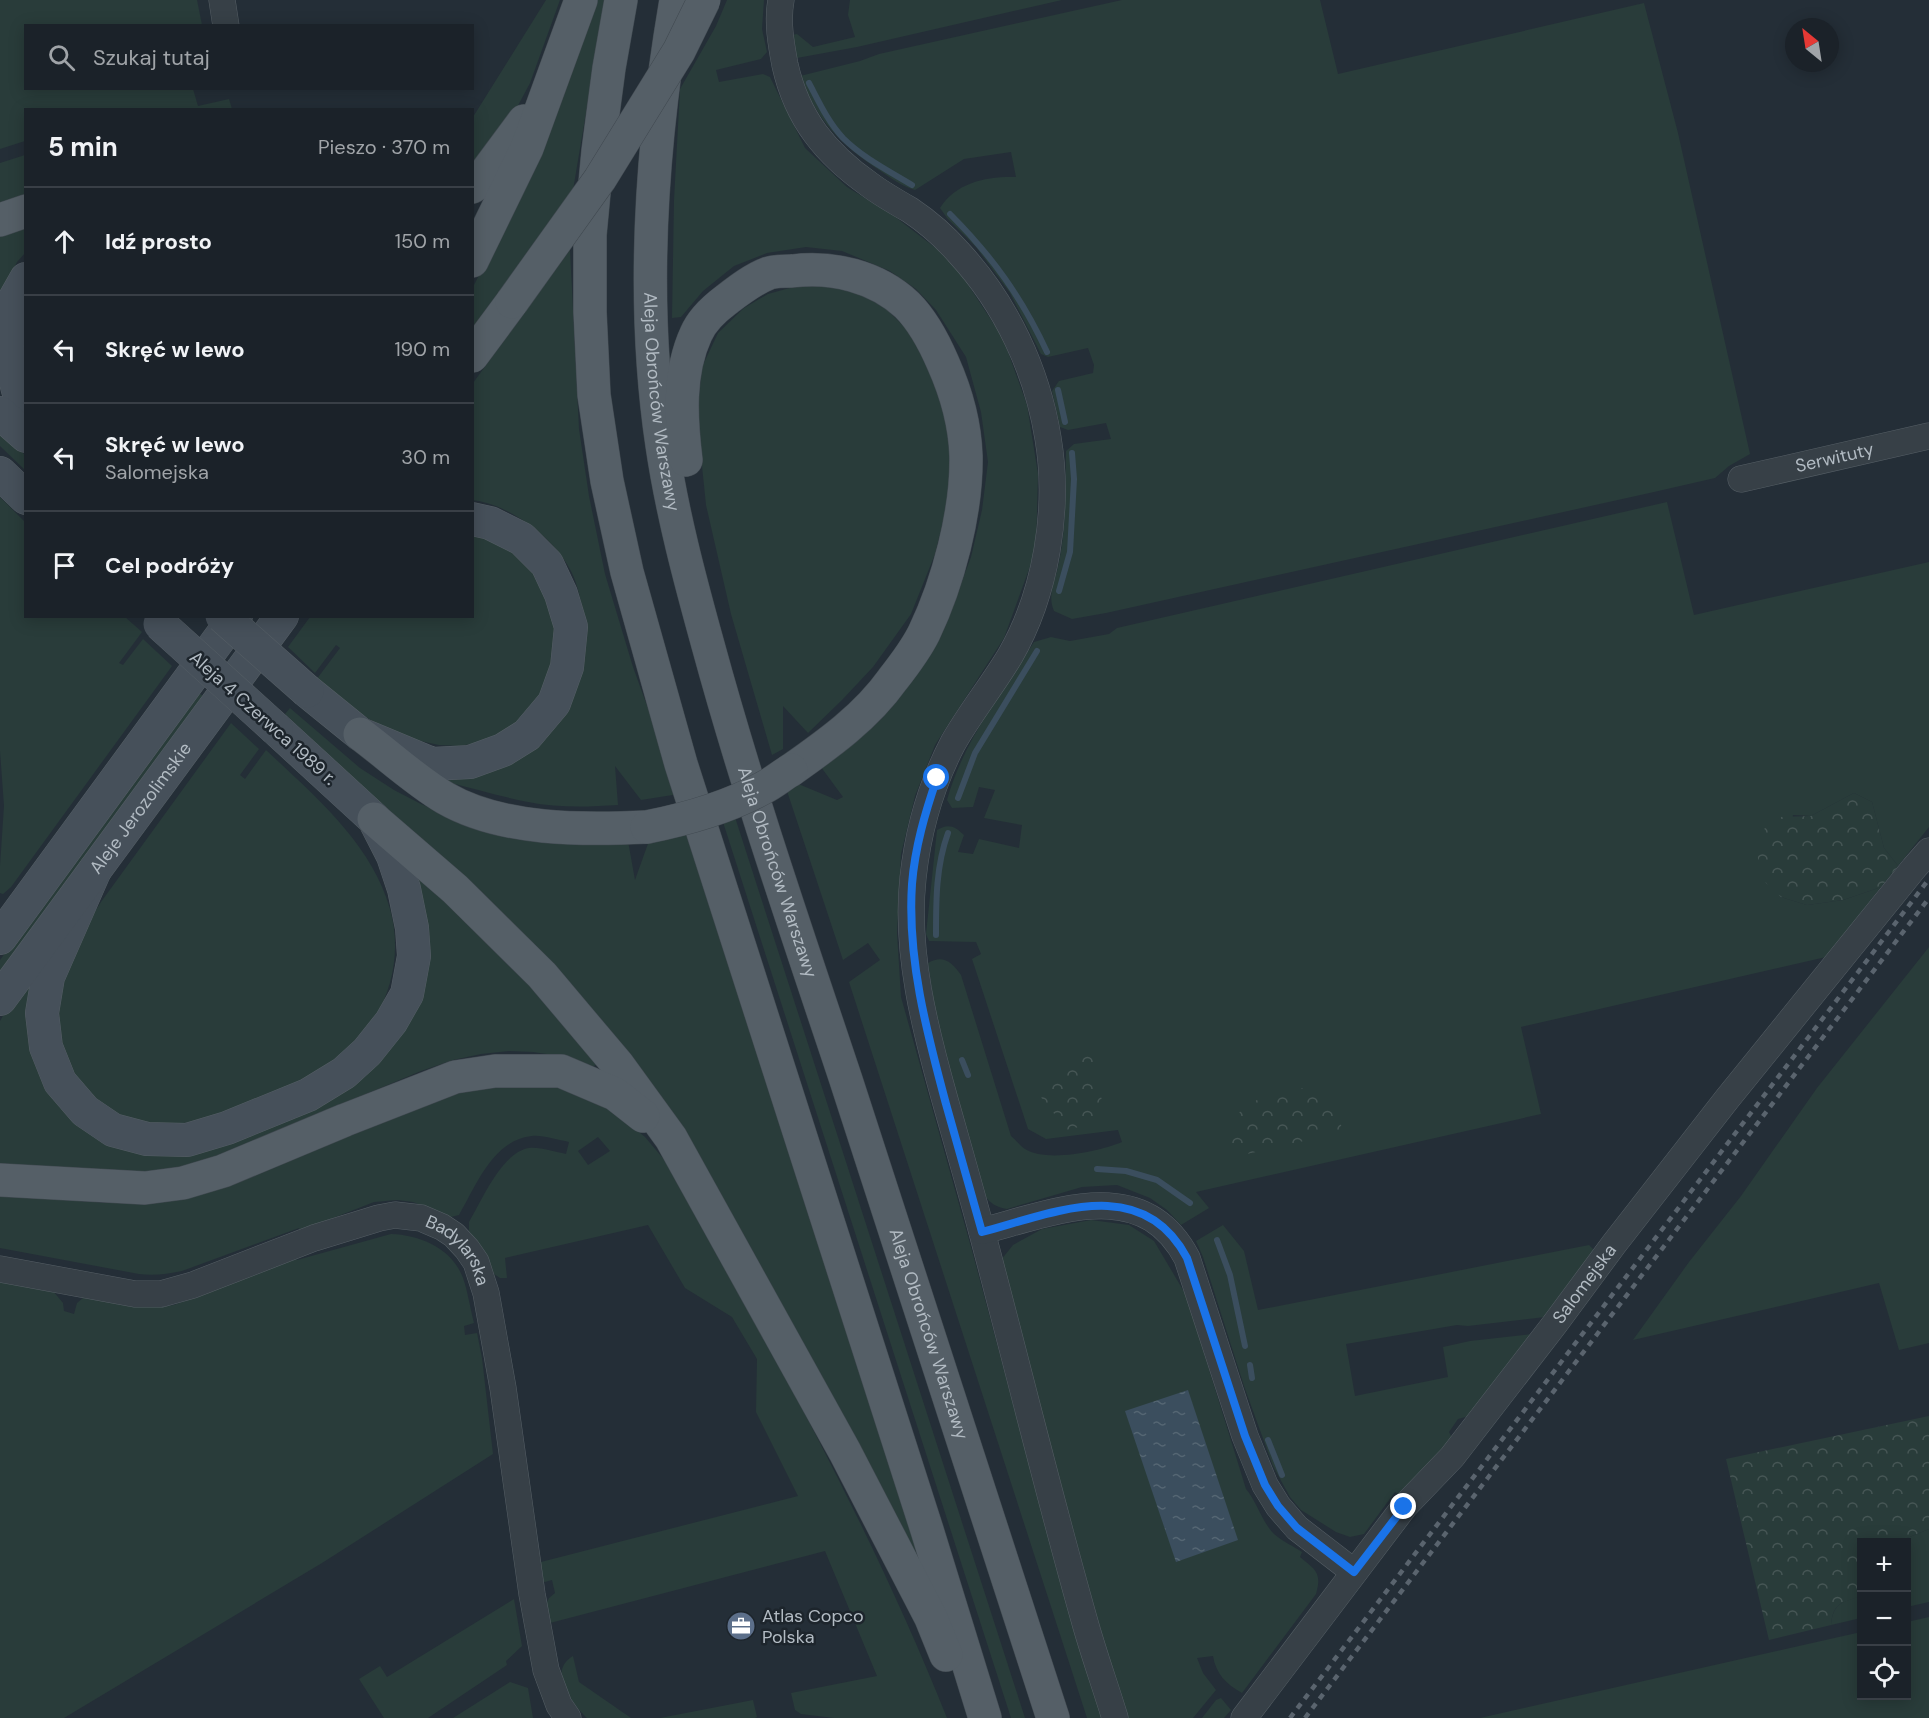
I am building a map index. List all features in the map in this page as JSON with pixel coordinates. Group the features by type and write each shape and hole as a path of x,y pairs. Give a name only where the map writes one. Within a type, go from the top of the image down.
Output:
{"main road":[{"path":"474,257 527,148 581,0"},
{"path":"621,0 598,151 590,236 590,312 594,395 607,481 627,572 681,765 927,1530 985,1718"},
{"name":"Aleja Obrońców Warszawy","path":"676,0 655,145 651,237 651,314 654,374 662,446 687,570 727,717 776,873 847,1082 1053,1718"},
{"path":"474,353 600,179 679,51 704,0"},
{"path":"474,186 520,127 552,77"},
{"path":"0,220 24,212"},
{"path":"224,618 360,734 445,798 479,813 526,824 571,828 648,827 682,820 723,806 763,788 838,736 863,714 892,681 923,635 940,594 958,531 965,487 966,454 961,417 952,382 932,337 907,306 882,287 840,271 809,268 770,273 740,289 713,310 697,333 685,366 681,420 689,483 687,570"},
{"path":"24,283 13,302 7,347 18,390 24,399"},
{"path":"0,413 24,434"},
{"path":"0,473 24,496"},
{"path":"360,734 432,764 470,762 503,750 527,735 554,703 567,666 571,627 561,594 547,564 522,539 490,523 474,519"},
{"name":"Aleje Jerozolimskie","path":"0,938 235,618"},
{"name":"Aleje Jerozolimskie","path":"0,999 281,618"},
{"name":"Aleja 4 Czerwca 1989 r.","path":"156,620 374,819"},
{"path":"95,870 48,978 42,1013 46,1047 60,1082 85,1111 113,1130 147,1139 187,1140 227,1128 308,1095 344,1073 367,1052 391,1022 407,994 414,956 412,927 404,889 393,856 374,819"},
{"path":"374,819 455,889 542,975 618,1065 670,1138 850,1462 931,1618 972,1718"},
{"path":"0,1180 145,1188 183,1183 223,1171 455,1077 495,1071 561,1071 615,1094 670,1138"}],"street":[{"path":"222,0 226,24"},
{"path":"781,0 779,11 781,47 789,80 804,117 819,141 872,187 923,220 940,234 974,270 1010,326 1024,354 1043,410 1049,443 1052,497 1049,537 1039,582 1027,619 1011,654 954,742 937,778 925,813 917,849 912,885 912,927 916,974 925,1022 1084,1621 1115,1718"},
{"name":"Serwituty","path":"1741,479 1929,436"},
{"name":"Salomejska","path":"1244,1718 1408,1502 1452,1457 1727,1099 1929,851"},
{"path":"982,1232 1087,1205 1121,1206 1136,1210 1151,1217 1166,1229 1178,1241 1187,1258 1245,1436 1265,1485 1278,1506 1297,1528 1354,1572"},
{"name":"Badylarska","path":"0,1269 135,1293 161,1294 194,1286 314,1238 379,1218 395,1215 421,1218 454,1235 476,1263 486,1293 532,1594 546,1670 559,1705 568,1718"}],"green space":[{"path":"0,0 197,0 202,24 24,24 24,90 193,90 198,106 229,99 232,108 24,108 24,141 0,149"},
{"path":"546,0 560,0 530,83 505,129 474,166 474,115"},
{"path":"598,0 605,0 573,190 474,326 474,285 526,182"},
{"path":"727,0 764,0 762,29 767,52 761,59 716,70 719,82 763,74 770,77 805,148 847,187 894,216 937,249 961,274 1003,338 1027,405 1038,474 1036,550 1004,638 935,745 915,796 901,854 897,933 901,997 1061,1583 1102,1718 1087,1718 849,982 880,960 868,943 843,960 786,788 796,783 837,800 843,797 821,767 934,640 958,592 971,557 982,510 988,462 981,412 966,357 936,310 916,289 890,271 842,251 806,247 767,253 734,266 703,291 681,317 672,318 674,200 680,89 716,26"},
{"path":"850,0 1062,0 857,47 797,58 792,35 797,34 813,47 855,37 848,15"},
{"path":"1122,0 1320,0 1338,74 1644,3 1678,133 1750,454 1729,466 1715,478 1654,492 1106,613 1072,619 1054,611 1051,596 1062,541 1066,451 1074,444 1111,439 1106,423 1068,430 1060,427 1052,391 1059,381 1093,373 1094,365 1088,348 1048,357 1041,354 1010,293 976,247 940,208 955,192 973,182 1016,177 1011,152 964,159 915,190 896,182 865,161 842,141 822,118 800,76 879,54"},
{"path":"24,155 24,196 0,206 0,163"},
{"path":"24,222 24,254 17,262 0,299 0,232"},
{"path":"570,250 579,429 589,496 605,574 633,667 679,794 641,800 615,766 618,805 539,804 451,783 445,778 512,759 584,613 572,573 555,548 530,525 516,516 501,508 474,500 474,382"},
{"path":"804,284 842,287 867,297 887,310 913,335 928,362 951,439 950,493 935,554 911,614 873,667 808,733 783,706 783,749 772,755 731,614 706,505 698,427 699,395 702,367 718,333 744,308 768,294"},
{"path":"0,431 24,454 24,469 0,446"},
{"path":"0,497 24,521 24,618 126,618 142,632 119,663 123,665 143,639 172,666 11,887 3,894 0,893 4,806 0,751"},
{"path":"1667,502 1694,615 1929,562 1929,827 1898,866 1884,848 1872,802 1854,793 1811,816 1793,815 1781,897 1807,905 1843,900 1881,887 1826,957 1521,1027 1541,1114 1196,1192 1209,1208 1181,1225 1167,1210 1150,1198 1117,1185 1082,1187 1007,1209 989,1201 984,1195 937,1024 928,963 933,960 947,961 961,975 1011,1136 1020,1145 1035,1153 1060,1155 1087,1152 1122,1142 1118,1130 1046,1139 1028,1129 972,959 981,954 976,942 929,941 926,934 937,830 951,826 964,835 958,852 973,854 979,839 1019,848 1022,825 984,818 995,790 979,787 973,807 952,808 947,800 973,738 1034,642 1051,637 1070,641 1109,634 1117,628"},
{"path":"474,527 490,533 541,572 560,645 539,701 510,728 478,743 459,746 416,740 391,731 343,702 316,680 340,648 336,645 315,673 288,647 309,618 474,618"},
{"path":"198,692 204,697 0,976 0,960"},
{"path":"290,708 360,768 394,790 454,818 628,841 635,880 650,838 685,831 922,1552 916,1562 721,1196 510,925 285,714"},
{"path":"231,723 259,749 240,775 245,779 266,750 322,803 356,842 370,863 390,909 395,952 392,973 378,1013 366,1031 352,1047 326,1067 287,1087 215,1116 171,1125 139,1124 96,1105 70,1075 56,1027 60,991 76,945 101,902"},
{"path":"1854,793 1872,802 1884,848 1898,866 1881,887 1843,900 1807,905 1781,897 1766,883 1759,869 1757,848 1766,825 1780,817 1811,816"},
{"path":"734,814 1025,1718 1011,1718 722,819"},
{"path":"410,868 552,1008 596,1062 596,1065 591,1067 553,1055 509,1051 453,1060 421,1071 222,1154 173,1169 147,1174 0,1166 0,1021 8,1007 30,981 32,1042 144,1150 387,1045"},
{"path":"1929,947 1929,1343 1899,1350 1879,1283 1633,1340 1689,1262 1741,1196 1817,1088"},
{"path":"1091,1049 1106,1120 1067,1130 1036,1091 1075,1056"},
{"path":"475,1085 575,1087 614,1112 645,1137 672,1169 782,1371 853,1508 886,1577 947,1718 834,1718 801,1714 795,1710 791,1693 877,1676 825,1551 550,1623 545,1606 555,1593 552,1580 540,1581 537,1563 798,1496 756,1412 757,1359 732,1317 685,1288 648,1225 505,1258 507,1278 500,1278 494,1274 488,1257 469,1231 469,1222 487,1190 502,1167 519,1151 534,1148 566,1154 569,1142 532,1136 518,1139 507,1146 488,1165 459,1215 451,1217 413,1202 397,1200 374,1202 300,1231 299,1228 182,1271 155,1275 139,1274 0,1248 0,1195 107,1203 143,1203","holes":["598,1137 610,1151 588,1165 578,1151"]},
{"path":"1318,1087 1338,1115 1343,1132 1230,1158 1232,1124 1243,1107 1275,1091"},
{"path":"1091,1220 1129,1225 1154,1241 1186,1295 1246,1489 1274,1534 1302,1552 1300,1557 1314,1569 1318,1576 1316,1594 1242,1693 1223,1678 1213,1656 1197,1658 1203,1673 1216,1690 1193,1718 1126,1718 1001,1260 1013,1245 1042,1229"},
{"path":"1223,1225 1244,1251 1258,1310 1589,1245 1595,1251 1545,1317 1468,1326 1457,1325 1346,1344 1355,1396 1448,1377 1443,1347 1470,1341 1532,1334 1469,1416 1458,1419 1449,1432 1452,1438 1401,1496 1395,1492 1364,1534 1350,1537 1336,1532 1301,1510 1290,1497 1273,1466 1196,1241"},
{"path":"391,1234 413,1237 434,1245 451,1259 463,1278 474,1323 464,1326 465,1335 477,1333 493,1454 322,1563 64,1718 0,1718 0,1281 53,1291 63,1303 64,1311 74,1314 77,1303 84,1297 132,1306 158,1307 174,1305 217,1289 294,1255 297,1260"},
{"path":"1929,1416 1929,1529 1907,1538 1857,1538 1857,1597 1836,1608 1831,1625 1769,1640 1726,1459"},
{"path":"1929,1529 1929,1602 1911,1606 1911,1538 1907,1538"},
{"path":"1857,1597 1857,1619 1831,1625 1836,1608"},
{"path":"514,1599 522,1646 506,1661 507,1665 428,1718 384,1718 359,1679 380,1666 387,1677"},
{"path":"1929,1617 1929,1718 1480,1718 1857,1633 1857,1700 1911,1700 1911,1621"},
{"path":"573,1656 579,1682 631,1718 587,1718 581,1712 569,1696 562,1679 565,1663"},
{"path":"510,1682 528,1688 533,1718 453,1718"},
{"path":"1221,1698 1231,1710 1224,1718 1202,1718 1216,1700"},
{"path":"753,1700 757,1717 755,1718 660,1718"}],"water":[{"path":"1188,1390 1238,1540 1176,1562 1125,1411"}],"waterway":[{"path":"809,83 828,119 843,138 868,158 912,185"},
{"path":"950,214 1005,278 1047,352"},
{"path":"1058,390 1065,422"},
{"path":"1059,591 1070,552 1074,479 1072,453"},
{"path":"958,798 975,753 1037,651"},
{"path":"936,935 939,871 948,833"},
{"path":"962,1060 968,1075"},
{"path":"1097,1169 1126,1171 1157,1180 1190,1203"},
{"path":"1217,1240 1230,1275 1245,1346"},
{"path":"1250,1365 1252,1378"},
{"path":"1268,1440 1282,1475"}],"railway":[{"path":"1290,1718 1929,879"},
{"path":"1305,1718 1929,898"}],"place":[{"name":"Atlas Copco Polska","path":"741,1626"}],"route":[{"path":"937,778 925,813 912,885 912,927 916,974 940,1082 982,1232 1087,1205 1121,1206 1151,1217 1178,1241 1187,1258 1255,1462 1278,1506 1297,1528 1354,1572 1404,1507"}]}
